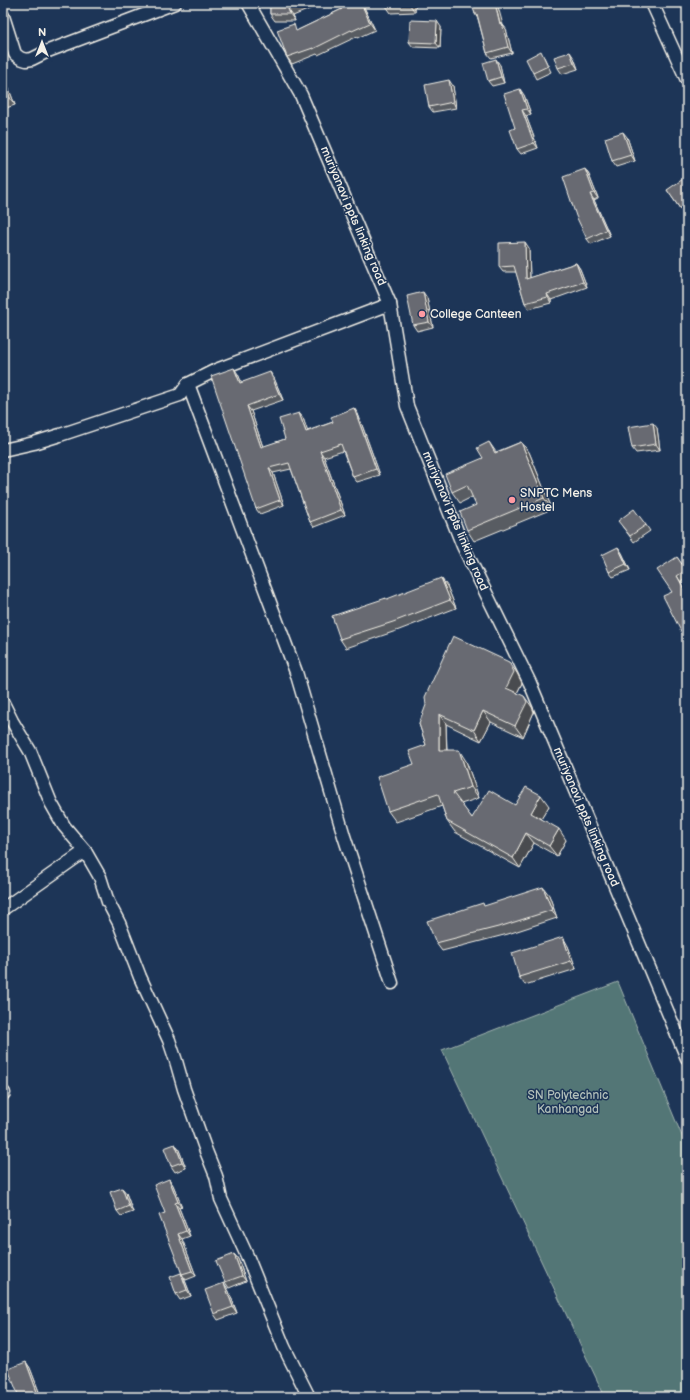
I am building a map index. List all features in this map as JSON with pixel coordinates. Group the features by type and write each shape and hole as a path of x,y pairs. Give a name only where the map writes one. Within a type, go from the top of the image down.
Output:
{"street":[{"path":"3,16 15,54 26,60 32,59 48,51 175,3"},
{"name":"muriyanavi ppts linking road","path":"248,3 301,95 390,304 407,406 463,546 530,683 687,1058"},
{"path":"652,3 687,80"},
{"path":"3,450 47,439 180,395 188,384 216,370 390,304"},
{"path":"188,384 296,672 344,836 392,983"},
{"path":"3,703 30,752 40,780 51,803 64,826 85,851 100,877 108,902 119,923 140,977 169,1040 206,1151 216,1176 221,1199 248,1258 275,1326 308,1397"},
{"path":"3,909 85,851"}],"green space":[{"name":"SN Polytechnic Kanhangad","path":"618,982 687,1148 687,1397 605,1397 442,1050"}],"building":[{"path":"270,3 303,3 288,9 290,14 270,14"},
{"path":"339,3 361,3 370,23 352,31 351,30 313,49 287,57 277,30 294,24 296,31 342,9"},
{"path":"386,3 410,3 410,5 386,6"},
{"path":"472,3 495,3 508,47 487,53 477,14 475,14"},
{"path":"410,20 437,21 436,43 409,42"},
{"path":"541,51 548,66 533,73 526,59"},
{"path":"570,52 574,63 558,68 554,57"},
{"path":"496,59 501,77 488,81 483,63"},
{"path":"3,78 10,98 3,100"},
{"path":"449,80 453,102 429,107 425,85"},
{"path":"520,89 527,109 522,110 534,143 517,149 510,130 515,128 504,94"},
{"path":"623,132 631,155 612,161 605,138"},
{"path":"585,169 594,193 590,194 606,230 587,239 576,216 563,177"},
{"path":"683,179 687,184 687,206 681,210 667,190"},
{"path":"525,242 526,279 576,263 583,282 547,294 548,297 525,303 514,266 499,267 499,243"},
{"name":"College Canteen","path":"423,292 429,322 413,325 407,296"},
{"path":"234,368 240,383 270,372 279,394 247,406 261,447 285,439 279,419 299,413 306,432 333,422 331,417 354,408 376,469 353,477 341,444 320,451 341,510 310,522 289,463 269,468 280,500 256,509 211,376"},
{"path":"653,423 656,444 632,448 628,427"},
{"name":"SNPTC Mens Hostel","path":"489,442 495,453 521,442 544,498 467,530 460,512 476,505 467,485 452,492 445,474 483,458 477,448"},
{"path":"634,509 646,525 630,536 618,521"},
{"path":"618,547 626,564 609,572 602,555"},
{"path":"677,557 686,570 677,576 687,594 687,635 684,637 663,596 672,592 657,570"},
{"path":"441,578 450,600 393,622 340,639 332,616 386,598 387,599"},
{"path":"453,636 509,662 514,672 506,688 524,696 527,702 515,726 483,711 474,730 439,714 439,750 459,750 471,787 453,793 472,818 489,790 515,805 526,787 541,795 531,813 559,829 549,846 526,833 513,858 447,821 438,794 388,811 377,777 414,764 409,751 426,745 419,724 426,705 425,697"},
{"path":"543,887 552,910 502,926 436,943 427,921 483,903 484,906"},
{"path":"563,937 571,961 519,977 512,953"},
{"path":"175,1144 182,1162 171,1166 164,1148"},
{"path":"169,1179 178,1202 175,1203 186,1231 178,1234 192,1271 182,1274 159,1215 165,1213 154,1185"},
{"path":"122,1188 129,1206 117,1211 110,1192"},
{"path":"234,1254 242,1276 225,1282 216,1261"},
{"path":"181,1273 187,1290 176,1294 170,1277"},
{"path":"224,1283 233,1307 214,1314 205,1290"},
{"path":"26,1362 37,1392 25,1397 19,1397 8,1369"}],"place":[{"name":"College Canteen","path":"422,314"},
{"name":"SNPTC Mens Hostel","path":"512,500"}]}
